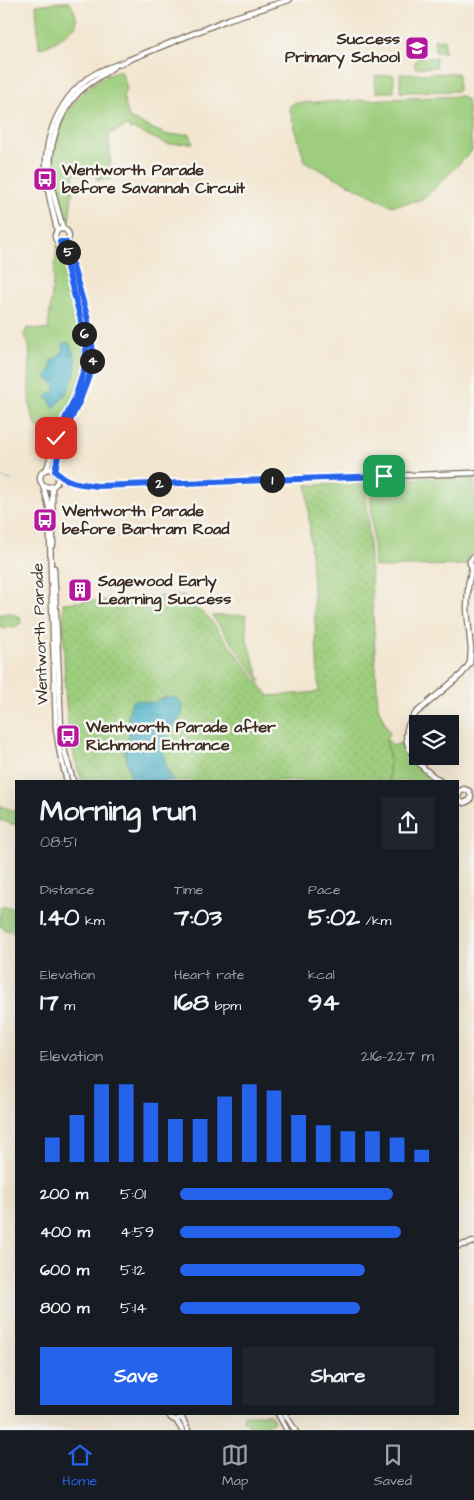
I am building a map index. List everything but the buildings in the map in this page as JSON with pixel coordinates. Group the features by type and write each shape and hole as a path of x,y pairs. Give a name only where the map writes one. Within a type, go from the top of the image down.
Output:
{"street":[{"name":"Wentworth Parade","path":"67,780 56,729 49,508 40,475 47,469 56,438 75,398 86,364 86,346 60,242 54,236 57,230 46,169 46,151 51,128 65,102 80,84 102,69 228,19 289,0"},
{"name":"Wentworth Parade","path":"73,780 64,753 61,728 54,581 53,486 58,480 56,473 61,440 80,400 92,368 93,359 87,316 66,242 69,235 63,229 50,177 51,151 63,116 73,99 89,84 116,65"},
{"path":"57,230 63,229"},
{"path":"60,242 66,242"},
{"path":"47,469 68,481 98,486 474,473"},
{"path":"43,485 53,486 68,481"},
{"path":"439,780 427,772 412,756 407,732 413,716 462,674 470,663 470,629 467,610 468,586 473,570 470,561 474,556"},
{"path":"459,798 462,803 472,801 469,791 460,790"},
{"path":"459,1246 474,1242"},
{"path":"170,1415 176,1420 182,1430"},
{"path":"176,1420 181,1415 188,1430"},
{"path":"279,1415 287,1430"},
{"path":"286,1415 295,1430"}],"green space":[{"path":"69,2 72,7 76,17 76,26 54,43 39,48 36,5"},
{"path":"444,39 445,52 435,52 434,40"},
{"path":"419,57 436,58 436,67 415,68 415,62"},
{"path":"119,70 122,73 127,88 123,96 129,118 167,135 190,134 193,143 167,144 134,129 130,130 128,126 109,134 111,179 97,180 97,175 74,173 69,223 66,225 57,194 55,178 55,148 58,133 64,118 82,93 101,78"},
{"path":"458,73 458,91 400,92 400,74"},
{"path":"394,75 394,92 376,92 375,76"},
{"path":"462,96 467,100 472,151 424,199 392,206 305,162 289,107 294,103"},
{"path":"57,244 74,297 84,341 84,362 79,385 56,434 51,437 41,431 34,422 29,397 29,346 24,335 27,328 48,330"},
{"path":"474,476 474,551 468,557 466,565 389,568 374,566 370,480"},
{"path":"366,484 378,707 390,734 386,739 390,759 389,780 82,780 75,761 67,717 63,603 184,595 184,600 208,617 269,696 319,692 307,485"},
{"path":"10,613 20,617 21,623 14,627 0,628 0,614"},
{"path":"246,615 247,641 261,682 212,616"},
{"path":"386,739 394,746 404,741 409,755 409,765 416,765 433,780 389,780 390,759"},
{"path":"0,806 15,811 15,825 0,820"},
{"path":"0,906 15,908 15,932 6,930 0,926"},
{"path":"270,1415 274,1421 258,1430 251,1430 246,1421 244,1422 242,1419 245,1416"}],"water":[{"path":"64,343 69,343 74,354 75,372 67,392 54,408 46,397 54,391 55,386 47,379 47,374 51,370 51,361 60,355 61,352 64,353"},
{"path":"167,697 177,698 183,706 180,718 168,735 164,746 165,763 174,780 131,779 124,749 130,728 128,714 132,701 137,700 151,703"}],"waterway":[{"path":"0,477 12,480"}],"place":[{"name":"Success Primary School","path":"417,48"},
{"name":"Wentworth Parade before Savannah Circuit","path":"45,179"},
{"name":"Wentworth Parade before Bartram Road","path":"45,520"},
{"name":"Sagewood Early Learning Success","path":"80,590"},
{"name":"Wentworth Parade after Richmond Entrance","path":"68,736"}],"route":[{"path":"56,438 75,398 86,364 86,346 80,316 60,242 66,242 87,316 93,359 92,368 80,400 61,440 55,471 57,474 68,481 98,486 384,476"}]}
